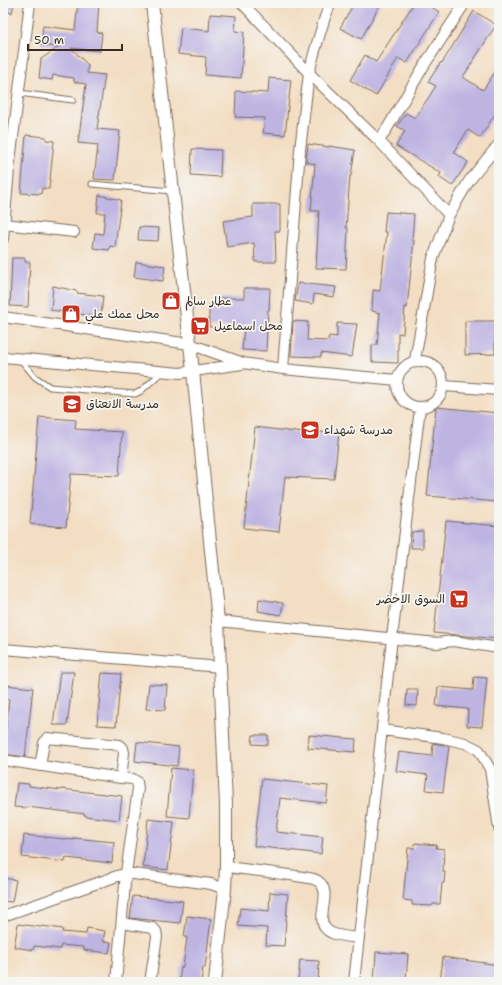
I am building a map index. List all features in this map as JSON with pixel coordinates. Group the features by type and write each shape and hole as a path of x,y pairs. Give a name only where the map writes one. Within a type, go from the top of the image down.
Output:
{"street":[{"path":"3,240 6,169 19,93 30,3"},
{"path":"152,3 193,371 218,621 221,667 226,805 226,867 215,982"},
{"path":"242,3 309,73 379,141 449,215"},
{"path":"283,369 300,150 309,73 324,17 331,3"},
{"path":"379,141 425,64 465,3"},
{"path":"415,360 433,258 449,215 469,181 499,144"},
{"path":"4,224 74,232"},
{"path":"3,317 190,344 243,363 283,369 397,380"},
{"path":"3,356 180,373 243,363"},
{"path":"415,360 430,362 441,372 444,386 440,397 431,405 420,408 407,404 398,394 397,380 403,368 415,360"},
{"path":"444,386 499,390"},
{"path":"354,982 392,638 420,408"},
{"path":"218,621 437,643 453,641 499,648"},
{"path":"3,649 221,667"},
{"path":"382,730 443,738 465,743 479,750 490,769 499,828"},
{"path":"40,766 44,743 47,738 120,745 124,748 121,778"},
{"path":"3,760 133,779 137,782 138,788 126,873 116,982"},
{"path":"226,867 317,880 322,885 325,894 322,921 325,929 332,933 359,938"},
{"path":"3,916 126,873 211,884 225,889"},
{"path":"122,923 152,928 156,931 157,937 150,982"}],"lane":[{"path":"19,93 73,100"},
{"path":"92,184 173,191"},
{"path":"20,358 35,378 50,387 135,394 141,391 162,371"}],"building":[{"path":"3,3 14,3 12,13 3,11"},
{"path":"78,3 99,3 97,32 102,33 100,51 71,48 88,65 87,73 105,75 97,129 120,131 115,180 94,179 98,145 78,143 86,84 74,82 74,78 53,75 52,80 39,78 41,59 59,47 41,45 43,26 75,30"},
{"path":"354,3 381,3 361,39 340,28"},
{"path":"414,3 425,3 439,12 407,63 398,58 376,96 350,80 365,55 376,62"},
{"path":"474,11 496,25 463,77 483,90 499,66 499,108 480,138 468,130 454,152 468,162 452,186 439,177 441,173 396,146 405,131 397,126 406,113 415,118 436,86 428,82 441,62 442,63"},
{"path":"210,14 236,16 235,31 244,32 241,78 205,75 206,57 178,54 181,28 209,31"},
{"path":"269,78 291,80 285,135 263,133 265,118 235,117 236,91 268,93"},
{"path":"26,135 46,137 46,140 54,141 49,189 42,188 41,194 21,193"},
{"path":"308,144 355,150 350,176 346,228 348,228 346,269 316,268 319,211 311,211 315,164 306,162"},
{"path":"192,149 221,150 220,177 191,175"},
{"path":"99,195 121,200 115,247 110,246 109,250 93,248 95,233 103,234 105,213 97,213"},
{"path":"253,204 280,204 280,231 275,231 276,262 255,262 254,243 227,247 223,221 253,217"},
{"path":"386,212 414,214 412,240 414,240 407,308 405,307 403,334 398,333 398,363 372,362 372,345 377,345 380,313 372,311 373,290 380,291 387,232 384,232"},
{"path":"139,227 159,228 158,241 138,240"},
{"path":"12,258 25,258 25,262 30,262 28,307 10,306"},
{"path":"136,262 165,266 163,281 134,277"},
{"path":"298,283 336,287 334,297 314,294 313,304 295,301"},
{"path":"53,286 77,291 77,293 103,296 101,317 51,310"},
{"path":"244,288 270,288 266,351 242,350 244,327 209,327 209,306 218,306 218,298 244,298"},
{"path":"293,321 308,322 307,340 328,341 329,336 337,337 337,323 357,324 352,357 321,353 321,357 291,356"},
{"path":"465,321 495,321 495,354 465,355"},
{"path":"436,407 499,413 499,502 427,496"},
{"path":"39,417 76,420 75,429 122,432 119,476 71,474 66,527 30,524"},
{"path":"255,427 304,433 304,431 339,433 334,479 285,477 279,532 244,528"},
{"path":"446,521 499,526 499,639 434,633"},
{"path":"423,531 423,548 411,548 412,532"},
{"path":"259,599 283,603 281,615 258,611"},
{"path":"60,672 74,672 67,725 53,725"},
{"path":"102,673 121,674 116,726 97,725"},
{"path":"474,677 487,678 482,727 467,726 468,709 436,706 438,687 473,690"},
{"path":"149,684 167,685 165,710 146,709"},
{"path":"5,685 33,688 25,757 3,754 9,699 3,699"},
{"path":"407,689 418,689 417,706 406,705"},
{"path":"253,735 268,735 268,745 252,744"},
{"path":"309,735 356,739 355,752 308,748"},
{"path":"137,742 179,747 177,766 135,761"},
{"path":"433,743 449,746 443,792 426,790 428,775 396,771 399,752 432,756"},
{"path":"171,768 193,770 189,818 167,816"},
{"path":"262,779 328,786 326,803 280,798 276,832 323,837 321,854 254,846"},
{"path":"17,783 61,790 122,796 119,820 85,816 85,814 27,807 14,807"},
{"path":"148,819 174,822 168,870 143,867"},
{"path":"24,835 114,842 112,863 66,858 65,862 22,857"},
{"path":"415,843 437,845 436,848 444,849 443,872 445,872 444,883 442,883 440,904 433,904 432,906 412,905 412,901 403,900 408,848 414,848"},
{"path":"3,878 16,880 12,902 3,901"},
{"path":"270,892 288,894 284,946 266,945 267,928 238,926 240,908 269,911"},
{"path":"133,896 183,901 180,923 130,918"},
{"path":"187,916 211,919 205,968 203,967 201,982 179,982 181,967 183,967 187,937 184,937"},
{"path":"18,924 63,929 62,932 86,934 87,928 105,931 103,941 111,942 109,953 84,950 84,947 61,945 60,949 34,946 33,950 14,947"},
{"path":"376,952 408,954 406,980 402,980 402,982 374,982"},
{"path":"443,957 499,965 499,981 484,979 484,982 440,982"},
{"path":"300,960 319,961 318,982 298,982"}],"place":[{"name":"عطار سالم","path":"171,301"},
{"name":"محل عمك علي","path":"71,314"},
{"name":"محل اسماعيل","path":"200,326"},
{"name":"مدرسة الانعتاق","path":"72,404"},
{"name":"مدرسة شهداء","path":"310,430"},
{"name":"السوق الاخضر","path":"459,599"}]}
